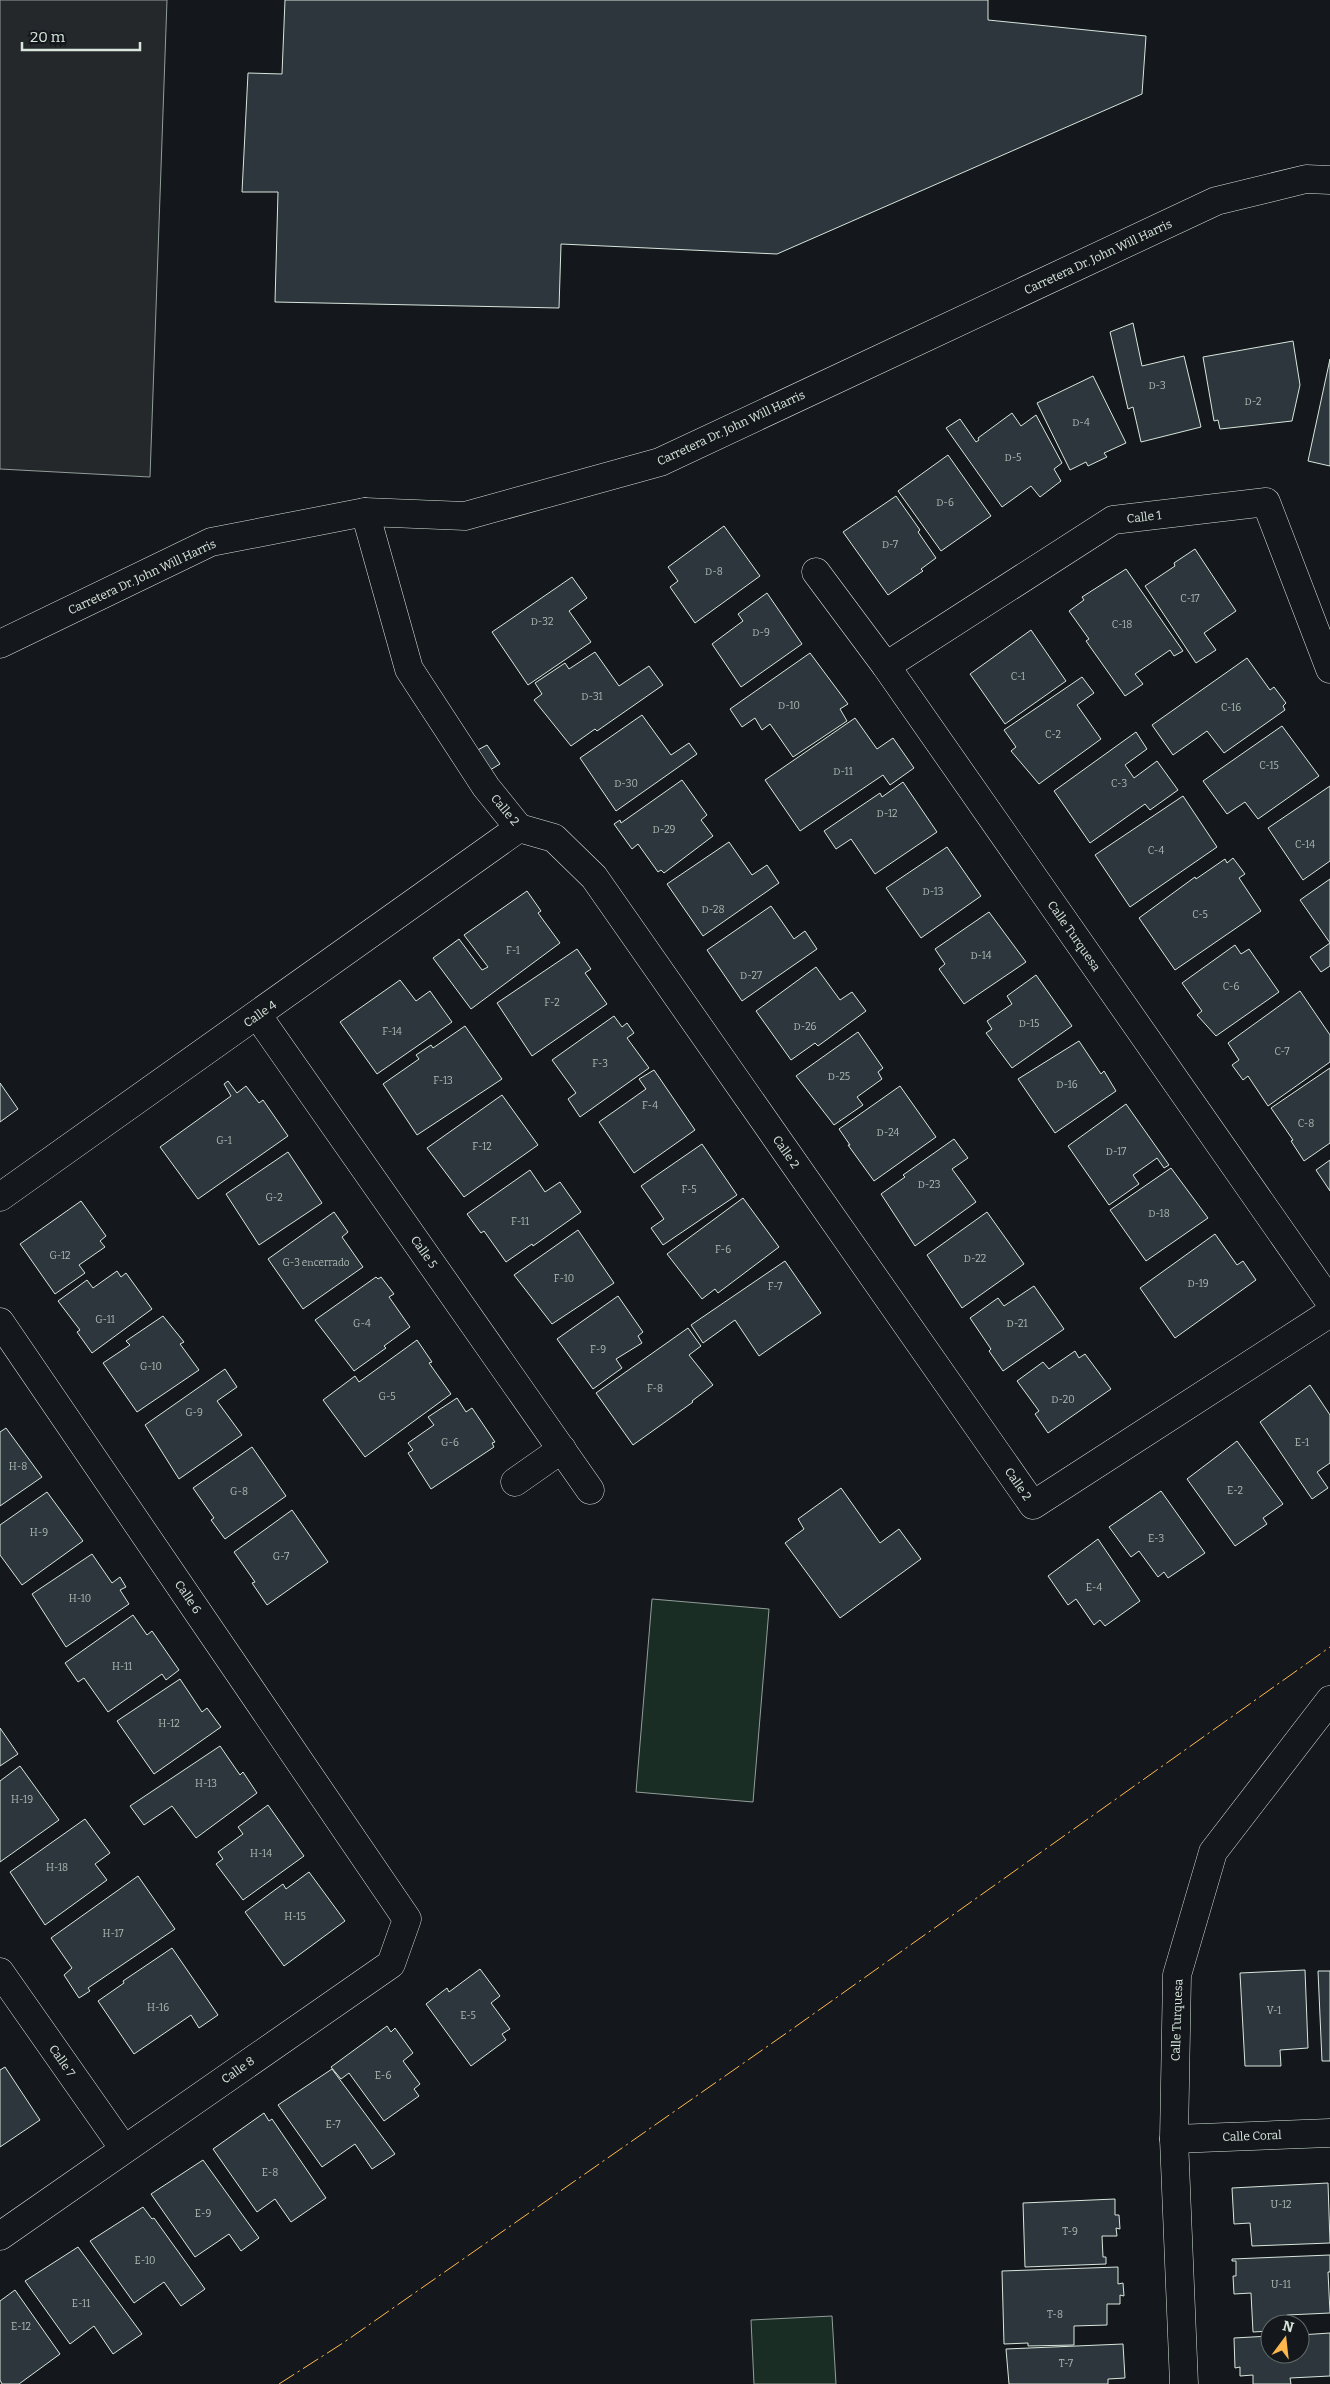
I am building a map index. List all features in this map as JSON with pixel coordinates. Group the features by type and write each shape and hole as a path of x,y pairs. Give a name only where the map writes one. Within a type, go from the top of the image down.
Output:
{"street":[{"name":"Carretera Dr. John Will Harris","path":"0,644 211,542 364,512 466,516 660,462 1216,201 1306,179 1330,180"},
{"name":"Calle 1","path":"886,666 1113,520 1266,502 1330,669"},
{"name":"Calle 2","path":"364,512 409,669 486,787 519,828 554,838 594,877 1033,1505 1330,1313"},
{"name":"Calle Turquesa","path":"816,572 886,666 1330,1302"},
{"name":"Calle 4","path":"0,1197 258,1016 519,828"},
{"name":"Calle 5","path":"258,1016 590,1490"},
{"name":"Calle 6","path":"0,1322 376,1873"},
{"path":"515,1482 562,1449"},
{"name":"Calle Turquesa","path":"1184,2384 1174,2139 1177,1975 1213,1852 1330,1700"},
{"name":"Calle 8","path":"0,2236 391,1964 407,1919 376,1873"},
{"name":"Calle 7","path":"0,1972 124,2149"},
{"name":"Calle Coral","path":"1174,2139 1330,2133"}],"green space":[{"path":"652,1599 769,1609 753,1802 636,1792"},
{"path":"832,2316 836,2384 754,2384 751,2320"}],"shaded area":[{"path":"0,0 167,0 150,477 0,469"}],"building":[{"path":"285,0 988,0 988,20 1146,36 1142,94 777,254 561,244 559,308 275,302 278,192 242,192 248,73 282,74"},
{"path":"1133,323 1142,366 1184,356 1201,427 1141,442 1133,407 1128,409 1110,332"},
{"path":"1293,341 1300,385 1292,421 1220,429 1218,420 1214,421 1203,357"},
{"path":"1330,359 1330,466 1308,461"},
{"path":"1093,376 1126,443 1104,453 1107,457 1088,466 1086,462 1070,470 1037,403"},
{"path":"1012,413 1021,426 1036,415 1062,463 1054,469 1061,481 1040,497 1031,486 1002,507 946,428 960,419 976,442 979,440 978,438"},
{"path":"948,455 991,516 941,551 898,491"},
{"path":"896,496 920,530 918,532 936,558 921,569 923,571 888,595 843,532"},
{"path":"724,526 760,576 695,623 670,587 678,581 668,567"},
{"path":"1195,549 1236,611 1204,633 1216,650 1196,663 1145,586 1175,566 1174,563"},
{"path":"1126,569 1183,651 1174,656 1170,650 1135,674 1143,684 1125,696 1086,641 1089,639 1069,611 1084,600 1082,597"},
{"path":"572,577 587,598 569,611 591,642 528,685 492,632"},
{"path":"767,593 802,644 741,687 712,644 743,621 738,614"},
{"path":"1031,630 1066,681 1005,724 970,674"},
{"path":"595,652 619,686 649,666 663,685 597,731 595,729 571,746 534,700 542,694 535,683 565,663 569,669"},
{"path":"810,653 848,704 840,709 847,721 793,757 770,724 762,730 755,718 742,727 730,709"},
{"path":"1247,658 1270,690 1274,687 1286,703 1283,706 1285,710 1224,753 1207,731 1173,755 1152,725"},
{"path":"1082,677 1094,693 1077,705 1101,739 1039,784 1011,751 1016,747 1004,730"},
{"path":"642,715 671,755 689,743 697,754 616,811 580,758"},
{"path":"855,718 877,749 893,738 914,768 890,785 883,775 800,831 765,780"},
{"path":"1282,726 1319,776 1258,819 1245,802 1227,814 1203,781"},
{"path":"1136,732 1147,749 1125,765 1134,778 1157,761 1178,790 1150,810 1145,804 1090,843 1054,791"},
{"path":"487,745 500,764 485,773 472,753"},
{"path":"682,780 707,815 701,820 713,836 664,873 661,870 658,872 638,844 632,849 614,824 620,820 621,823"},
{"path":"903,782 937,832 875,874 851,839 836,849 824,831 880,793 882,797"},
{"path":"1330,786 1330,861 1303,880 1268,828"},
{"path":"1183,796 1217,847 1130,907 1095,855"},
{"path":"729,842 752,875 767,865 779,883 703,936 667,884"},
{"path":"947,847 981,896 921,938 886,888"},
{"path":"1233,858 1245,874 1239,878 1261,911 1175,970 1139,918 1195,877 1196,879 1225,859 1227,863"},
{"path":"1330,879 1330,943 1300,900"},
{"path":"527,891 541,911 538,913 560,943 471,1009 433,958 459,939 482,970 488,967 464,935"},
{"path":"771,906 794,939 805,931 817,949 742,1001 707,950"},
{"path":"989,912 1026,962 964,1004 939,969 945,964 935,949"},
{"path":"1330,943 1330,966 1321,972 1310,957"},
{"path":"1235,945 1241,954 1249,949 1279,992 1216,1036 1197,1015 1202,1011 1182,983"},
{"path":"577,949 591,969 585,973 607,1004 532,1056 497,1003"},
{"path":"816,967 840,1000 852,992 866,1011 818,1046 815,1043 791,1060 756,1011"},
{"path":"1036,975 1072,1026 1012,1068 986,1033 992,1029 987,1021 1012,1004 1007,996"},
{"path":"400,980 416,1001 430,991 452,1022 377,1074 340,1022"},
{"path":"1300,991 1330,1035 1330,1062 1268,1106 1248,1076 1243,1080 1232,1065 1239,1060 1228,1043"},
{"path":"614,1016 622,1027 627,1023 634,1033 627,1038 649,1068 580,1117 568,1099 576,1093 552,1060"},
{"path":"465,1026 502,1079 417,1135 383,1084 419,1059 416,1055 431,1045 433,1048"},
{"path":"858,1032 883,1068 878,1072 882,1079 857,1097 863,1105 834,1125 796,1076"},
{"path":"1079,1041 1101,1074 1104,1071 1116,1091 1055,1133 1018,1079"},
{"path":"1330,1068 1330,1143 1304,1161 1291,1141 1293,1140 1271,1108"},
{"path":"654,1070 695,1130 634,1173 599,1122 646,1089 639,1079"},
{"path":"228,1081 237,1093 246,1086 259,1103 263,1100 288,1136 198,1199 160,1147 231,1096 224,1084"},
{"path":"0,1083 18,1109 0,1122"},
{"path":"900,1086 936,1137 874,1181 839,1129"},
{"path":"502,1095 538,1145 464,1197 427,1148"},
{"path":"1126,1104 1169,1165 1164,1168 1157,1158 1133,1175 1139,1184 1109,1205 1068,1146"},
{"path":"954,1139 968,1158 952,1169 976,1202 915,1246 881,1194 905,1177 903,1175"},
{"path":"702,1144 737,1195 663,1245 651,1228 664,1219 641,1186"},
{"path":"288,1152 322,1203 259,1245 226,1194"},
{"path":"1330,1160 1330,1191 1316,1170"},
{"path":"1171,1168 1208,1218 1146,1261 1110,1210"},
{"path":"530,1170 545,1192 560,1182 581,1212 533,1246 532,1244 506,1262 484,1231 481,1233 467,1214"},
{"path":"743,1198 779,1247 718,1293 715,1289 702,1299 667,1254"},
{"path":"81,1201 106,1236 100,1241 105,1247 79,1265 85,1273 55,1294 20,1244"},
{"path":"334,1212 348,1232 342,1237 363,1267 303,1309 268,1259"},
{"path":"987,1212 1024,1264 962,1308 927,1255"},
{"path":"578,1230 614,1283 552,1324 514,1275"},
{"path":"1215,1234 1237,1265 1243,1261 1256,1280 1175,1338 1140,1288"},
{"path":"785,1261 821,1313 759,1356 735,1320 703,1343 691,1325"},
{"path":"117,1271 121,1277 126,1273 152,1309 92,1353 77,1332 80,1330 58,1301 87,1280 93,1288"},
{"path":"376,1277 378,1279 381,1277 394,1294 389,1297 410,1327 384,1346 386,1348 354,1371 315,1320"},
{"path":"1034,1286 1064,1329 1003,1371 970,1318 998,1298 1004,1306"},
{"path":"618,1296 643,1332 638,1336 642,1343 616,1359 622,1368 593,1389 557,1339"},
{"path":"163,1316 184,1342 180,1344 199,1370 137,1412 103,1363 130,1345 126,1341"},
{"path":"688,1328 701,1346 689,1355 713,1385 693,1402 633,1445 596,1393"},
{"path":"417,1340 432,1362 429,1363 451,1394 365,1457 323,1400 355,1376 359,1382"},
{"path":"1075,1351 1079,1358 1085,1354 1111,1389 1048,1433 1035,1414 1039,1411 1017,1381 1043,1362 1049,1369"},
{"path":"225,1369 237,1387 217,1401 242,1435 179,1479 145,1425"},
{"path":"1310,1385 1330,1415 1330,1463 1317,1472 1328,1488 1312,1499 1260,1422"},
{"path":"457,1398 466,1412 472,1408 495,1442 492,1443 494,1447 431,1489 408,1453 413,1450 408,1443 434,1425 428,1417"},
{"path":"6,1428 42,1477 0,1506 0,1432"},
{"path":"1237,1441 1283,1504 1263,1518 1267,1524 1235,1546 1187,1479"},
{"path":"252,1447 286,1496 225,1539 211,1520 214,1518 193,1488"},
{"path":"841,1488 880,1543 899,1529 921,1559 840,1618 785,1543 804,1529 798,1519"},
{"path":"1161,1491 1205,1553 1168,1578 1164,1572 1158,1577 1139,1551 1131,1557 1109,1527"},
{"path":"47,1492 83,1541 22,1585 0,1555 0,1525"},
{"path":"292,1510 328,1562 267,1605 252,1583 255,1582 234,1552"},
{"path":"1098,1539 1140,1601 1105,1626 1100,1620 1094,1625 1076,1599 1068,1605 1048,1576"},
{"path":"92,1554 112,1583 120,1577 126,1587 120,1590 129,1604 66,1647 32,1594"},
{"path":"133,1615 147,1635 152,1631 179,1670 166,1680 162,1674 108,1712 84,1678 78,1682 65,1663"},
{"path":"180,1679 202,1712 207,1708 221,1727 154,1774 117,1721"},
{"path":"0,1728 18,1754 0,1766"},
{"path":"220,1746 240,1775 243,1772 257,1793 196,1838 172,1806 144,1825 130,1806"},
{"path":"20,1766 59,1820 0,1862 0,1781"},
{"path":"268,1805 304,1856 243,1900 216,1864 223,1859 218,1852 243,1834 238,1827"},
{"path":"85,1819 110,1853 95,1864 107,1880 45,1925 10,1872"},
{"path":"309,1872 345,1921 284,1966 245,1912 283,1884 286,1889"},
{"path":"138,1876 175,1929 88,1988 90,1991 79,1998 64,1975 72,1968 51,1938"},
{"path":"172,1948 218,2015 199,2028 191,2015 134,2054 98,2001 124,1983 123,1981"},
{"path":"480,1969 500,1996 491,2003 510,2029 502,2034 506,2040 471,2066 426,2004 447,1988 449,1992"},
{"path":"1305,1970 1308,2048 1280,2050 1281,2066 1245,2066 1240,1973"},
{"path":"1318,1971 1330,1971 1330,2061 1322,2061"},
{"path":"387,2026 391,2032 395,2028 413,2053 403,2061 420,2084 414,2089 419,2096 384,2121 349,2073 341,2079 331,2067"},
{"path":"5,2067 40,2120 0,2147 0,2070"},
{"path":"332,2069 395,2154 372,2169 355,2144 322,2167 278,2105"},
{"path":"264,2113 269,2121 272,2119 326,2198 291,2222 275,2199 257,2212 213,2149"},
{"path":"203,2160 259,2238 241,2251 229,2234 195,2257 151,2194"},
{"path":"1328,2183 1330,2243 1252,2246 1250,2223 1234,2224 1232,2188"},
{"path":"1115,2199 1115,2215 1119,2215 1120,2229 1116,2228 1117,2236 1102,2236 1103,2257 1106,2257 1106,2264 1025,2267 1023,2203"},
{"path":"143,2207 152,2219 154,2218 205,2289 181,2306 164,2282 134,2303 90,2241"},
{"path":"78,2247 142,2334 113,2354 94,2326 70,2344 25,2281"},
{"path":"1330,2255 1330,2272 1328,2272 1330,2313 1260,2314 1260,2332 1253,2332 1251,2293 1234,2294 1233,2276 1236,2276 1236,2261 1232,2261 1232,2259"},
{"path":"1118,2267 1118,2284 1123,2283 1124,2296 1120,2295 1120,2304 1107,2304 1107,2325 1074,2326 1074,2345 1028,2346 1028,2343 1004,2344 1002,2271"},
{"path":"15,2290 60,2354 19,2384 2,2384 0,2380 0,2301"},
{"path":"1330,2333 1330,2376 1290,2378 1291,2384 1253,2384 1253,2375 1240,2376 1240,2367 1235,2368 1234,2338 1260,2337 1260,2364 1310,2364 1310,2334"},
{"path":"1123,2344 1125,2378 1108,2379 1108,2384 1009,2384 1006,2349"}],"power":[{"path":"279,2384 343,2343 788,2032 1330,1647"}]}
